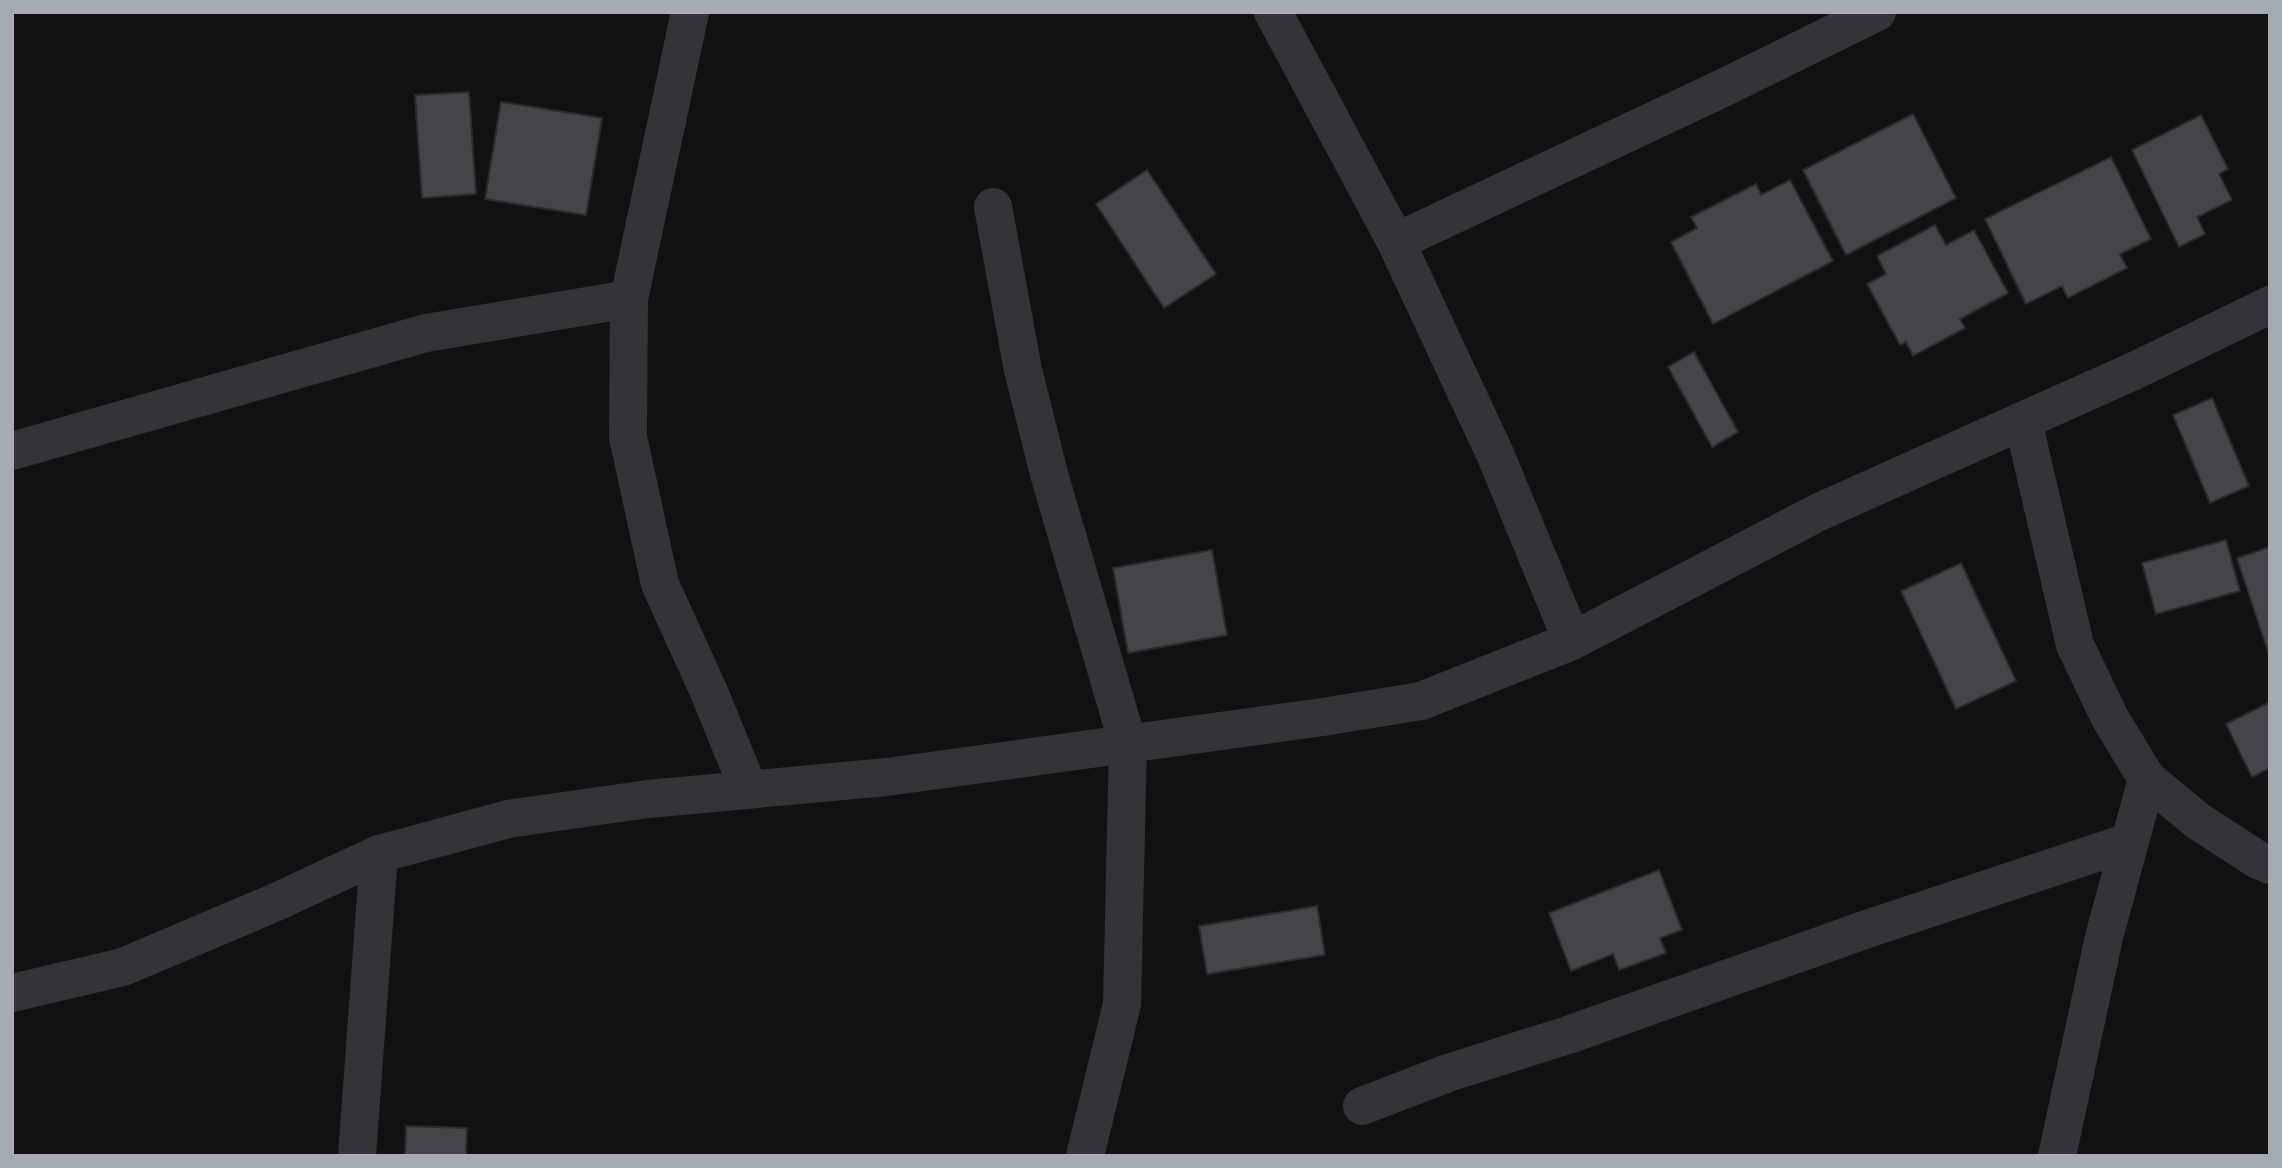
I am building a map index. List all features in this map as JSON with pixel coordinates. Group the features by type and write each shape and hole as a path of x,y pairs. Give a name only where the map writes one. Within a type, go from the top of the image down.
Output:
{"street":[{"path":"690,12 629,299 628,437 660,584 709,692 749,790"},
{"path":"1396,242 1877,12"},
{"path":"1276,13 1396,242 1496,456 1572,641"},
{"path":"993,207 1023,370 1048,474 1128,744 1122,1004 1085,1156"},
{"path":"12,451 426,333 629,299"},
{"path":"12,993 123,967 276,902 379,854 508,819 649,799 887,777 1421,701 1572,641 1819,512 2136,370 2270,305"},
{"path":"2024,421 2075,645 2110,718 2147,779 2198,821 2270,865"},
{"path":"2057,1156 2104,937 2147,779"},
{"path":"1362,1106 1448,1073 1568,1035 1870,928 2129,842"},
{"path":"357,1156 379,854"}],"building":[{"path":"469,92 476,194 422,198 415,95"},
{"path":"501,102 602,118 586,215 485,199"},
{"path":"1913,114 1956,198 1846,255 1803,170"},
{"path":"2201,115 2228,169 2219,174 2232,200 2197,217 2205,234 2179,247 2132,150"},
{"path":"2111,157 2151,239 2120,254 2127,268 2068,298 2062,286 2026,304 1985,219"},
{"path":"1147,170 1216,274 1164,308 1096,204"},
{"path":"1790,180 1833,261 1713,324 1671,242 1697,228 1691,217 1756,184 1761,195"},
{"path":"1935,225 1946,245 1974,230 2008,293 1960,319 1965,328 1913,356 1906,342 1900,345 1867,284 1886,274 1877,256"},
{"path":"1694,352 1738,432 1712,447 1668,367"},
{"path":"2212,398 2249,486 2210,503 2173,415"},
{"path":"2226,540 2240,591 2156,614 2142,563"},
{"path":"2270,547 2270,658 2237,558"},
{"path":"1212,550 1227,635 1128,653 1113,568"},
{"path":"1961,563 2016,681 1956,709 1901,591"},
{"path":"2270,702 2270,768 2252,777 2226,724"},
{"path":"1659,870 1682,930 1660,938 1666,953 1619,970 1613,954 1571,971 1549,913"},
{"path":"1317,906 1325,955 1207,974 1199,926"},
{"path":"406,1126 467,1128 466,1156 405,1156"}]}
